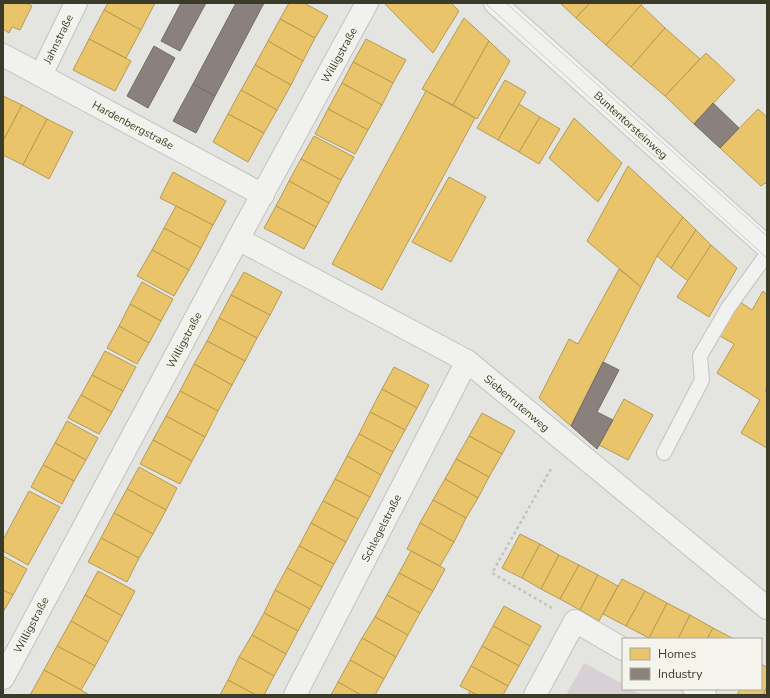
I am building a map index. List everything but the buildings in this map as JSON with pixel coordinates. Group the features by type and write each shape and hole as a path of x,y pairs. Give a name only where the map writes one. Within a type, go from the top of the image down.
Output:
{"street":[{"name":"Jahnstraße","path":"41,75 76,3"},
{"name":"Willigstraße","path":"3,678 238,239 367,3"},
{"name":"Buntentorsteinweg","path":"495,3 767,247"},
{"name":"Hardenbergstraße","path":"3,54 263,195"},
{"name":"Siebenrutenweg","path":"238,239 467,361 767,608"},
{"name":"Schlegelstraße","path":"295,695 467,361"},
{"path":"534,695 575,621 622,648"},
{"path":"696,690 705,695"}],"lane":[{"path":"664,453 702,380 700,356 728,308 767,254"}],"path":[{"path":"566,443 492,573 575,621"}],"shaded area":[{"path":"584,663 622,683 622,690 633,690 642,695 566,695"}],"tram line":[{"path":"485,3 767,258"},
{"path":"506,3 767,236"}]}
